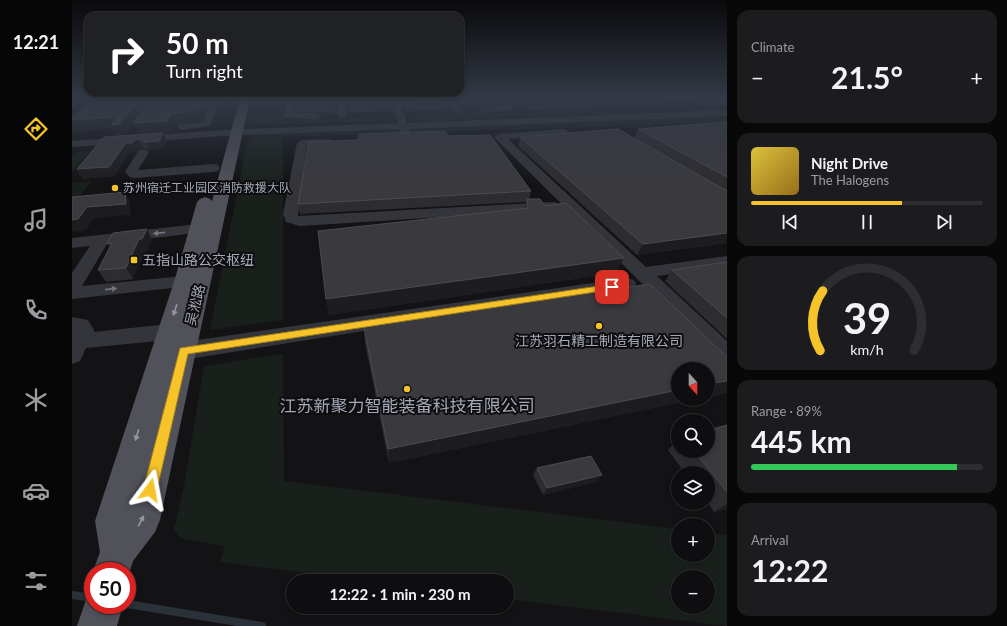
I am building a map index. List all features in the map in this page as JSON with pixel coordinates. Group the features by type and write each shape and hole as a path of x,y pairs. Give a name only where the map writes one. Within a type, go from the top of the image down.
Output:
{"main road":[{"name":"吴淞路","path":"115,561 112,521 161,354 205,220 231,133 229,127"},
{"name":"吴淞路","path":"115,561 143,520 184,350 214,168 233,127"},
{"path":"97,626 100,614"}],"street":[{"path":"72,135 179,127"},
{"path":"405,127 408,134"},
{"path":"476,127 302,143 290,214 291,219 300,221 553,206"},
{"path":"562,127 571,132 499,137 634,278 727,354"},
{"path":"128,140 135,130"},
{"path":"72,144 231,133 408,134"},
{"path":"143,152 131,172 134,174 214,168"},
{"path":"126,224 205,220"},
{"path":"72,243 102,240 205,220"},
{"path":"72,287 102,240"},
{"path":"161,354 634,278 727,260"},
{"path":"72,293 184,282"},
{"path":"75,340 168,332"}],"shaded area":[{"path":"428,127 573,127 283,137 283,320 210,330 247,143 255,136 274,133"},
{"path":"90,151 72,172 72,158 78,152"},
{"path":"92,181 74,203 72,204 72,183"},
{"path":"283,354 284,481 671,528 671,562 715,562 715,534 727,535 727,626 514,600 514,574 315,574 220,562 225,546 182,539 174,529 184,487 204,366"}],"building":[{"path":"661,127 727,127 727,177 638,129"},
{"path":"618,129 727,191 727,233 643,244 520,137"},
{"path":"445,131 448,136 490,135 531,191 298,204 309,142 358,140 359,134"},
{"path":"163,133 159,141 146,142 139,139 132,143 126,143 109,167 77,169 104,137"},
{"path":"125,192 126,204 87,207 78,219 72,220 72,197"},
{"path":"527,199 540,199 545,206 566,203 624,258 326,299 318,231 528,208"},
{"path":"147,229 142,239 139,239 126,268 98,270 112,243 107,244 113,233"},
{"path":"727,262 727,318 672,270"},
{"path":"650,284 727,357 727,381 715,383 715,362 671,362 671,391 388,449 364,327"},
{"path":"727,425 727,492 715,477 715,466 706,466 700,458 715,458 715,428"},
{"path":"591,456 602,475 547,488 537,468"}],"waterway":[{"path":"72,595 84,597"},
{"path":"136,605 262,626"}],"place":[{"name":"苏州宿迁工业园区消防救援大队","path":"115,188"},
{"name":"五指山路公交枢纽","path":"134,260"},
{"name":"江苏羽石精工制造有限公司","path":"599,326"},
{"name":"江苏新聚力智能装备科技有限公司","path":"407,389"}],"route":[{"path":"150,490 184,350 612,287"}]}
